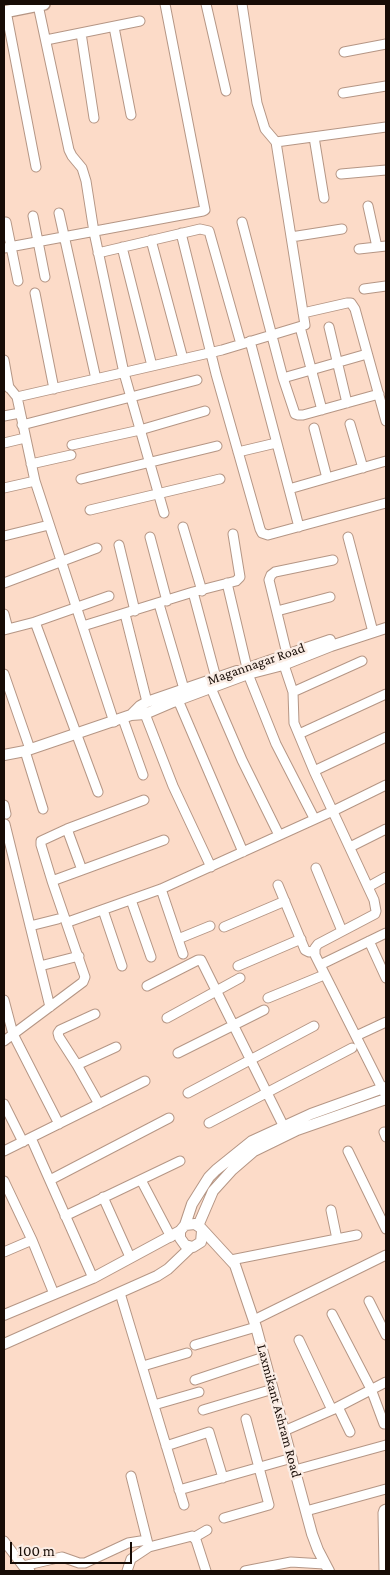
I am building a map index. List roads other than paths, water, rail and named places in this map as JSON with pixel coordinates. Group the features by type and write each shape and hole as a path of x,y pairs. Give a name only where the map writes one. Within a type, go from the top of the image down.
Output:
{"main road":[{"path":"5,12 41,4"}],"street":[{"path":"41,4 46,40 69,150 82,168 86,180 98,253 124,373 164,513"},
{"path":"7,247 203,212 205,210 164,4"},
{"path":"206,4 226,91"},
{"path":"17,397 184,359 305,325 276,142 265,129 257,103 242,4"},
{"path":"5,12 36,167"},
{"path":"46,40 140,22"},
{"path":"114,27 131,114"},
{"path":"81,33 94,118"},
{"path":"344,52 386,44"},
{"path":"343,93 386,86"},
{"path":"276,142 386,127"},
{"path":"314,137 324,198"},
{"path":"341,174 386,170"},
{"path":"359,249 382,247 368,206"},
{"path":"59,213 96,379"},
{"path":"33,216 45,277"},
{"path":"6,222 7,247 18,280"},
{"path":"242,222 283,378 295,414 298,416 379,394"},
{"path":"98,253 200,229 209,230 241,344"},
{"path":"291,237 342,229"},
{"path":"181,233 238,452 262,532 268,535 386,503"},
{"path":"151,240 184,359"},
{"path":"122,247 152,366"},
{"path":"364,289 386,286"},
{"path":"35,293 54,389"},
{"path":"303,313 351,303 355,309 386,421"},
{"path":"300,327 322,410"},
{"path":"329,327 347,403"},
{"path":"250,342 299,527"},
{"path":"283,378 367,354"},
{"path":"4,360 6,384 17,397 35,482 82,626 123,719 143,775"},
{"path":"22,424 197,380"},
{"path":"72,445 140,430 205,412"},
{"path":"4,416 20,413"},
{"path":"350,424 362,468"},
{"path":"314,428 327,478"},
{"path":"4,443 25,438"},
{"path":"238,452 276,443"},
{"path":"81,479 217,446"},
{"path":"31,464 71,455"},
{"path":"289,489 386,461"},
{"path":"90,510 220,478"},
{"path":"4,488 35,482"},
{"path":"4,536 49,525"},
{"path":"183,527 216,678"},
{"path":"82,626 236,581 240,576 233,534"},
{"path":"150,537 163,602 184,689"},
{"path":"348,538 373,629"},
{"path":"119,545 134,610"},
{"path":"4,583 97,548"},
{"path":"278,885 307,952 314,950 318,944 376,914 374,900 314,771 294,723 292,692 284,658 277,611 268,580 274,572 333,560"},
{"path":"227,584 248,671 276,744 314,818"},
{"path":"4,614 6,629 35,622 76,606 109,596"},
{"path":"277,611 330,597"},
{"path":"125,614 147,702"},
{"name":"Magannagar Road","path":"4,755 27,750 123,719 145,714 248,671 284,658 331,646 373,629 386,621"},
{"path":"35,622 98,792"},
{"name":"Magannagar Road","path":"373,629 386,628"},
{"path":"292,692 362,661"},
{"name":"Magannagar Road","path":"123,719 147,702 216,678 248,671"},
{"path":"4,674 43,809"},
{"path":"211,688 242,760 279,835"},
{"path":"299,734 386,694"},
{"path":"178,700 243,852"},
{"path":"145,714 173,786 211,867"},
{"path":"314,771 386,737"},
{"path":"68,922 161,889 333,811 386,784"},
{"path":"4,1041 83,982 85,977 68,922 52,881 41,841 67,829 144,800"},
{"path":"5,824 50,1007"},
{"path":"67,829 82,870"},
{"path":"350,847 386,829"},
{"path":"52,881 164,840"},
{"path":"316,868 342,931"},
{"path":"368,887 386,877"},
{"path":"161,889 183,954"},
{"path":"131,900 151,957"},
{"path":"224,927 285,901"},
{"path":"102,910 122,966"},
{"path":"30,926 58,919"},
{"path":"178,939 210,926"},
{"path":"320,965 386,932"},
{"path":"238,966 301,939"},
{"path":"369,941 386,978"},
{"path":"314,950 324,975 386,1093"},
{"path":"40,966 78,956"},
{"path":"148,986 198,960 204,962 283,1125"},
{"path":"268,998 324,975"},
{"path":"167,1018 240,978"},
{"path":"4,1000 13,1034 59,1124"},
{"path":"178,1053 264,1010"},
{"path":"95,1014 60,1030 58,1033 99,1104"},
{"path":"356,1036 386,1022"},
{"path":"188,1093 314,1026"},
{"path":"77,1065 116,1047"},
{"path":"209,1122 352,1048"},
{"path":"4,1151 145,1080"},
{"path":"178,1231 206,1182 216,1170 252,1141 283,1125 386,1093"},
{"path":"4,1344 163,1273 191,1247 196,1246 213,1191 232,1170 254,1151 297,1130 386,1093"},
{"path":"4,1104 50,1180 93,1278"},
{"path":"50,1180 169,1118"},
{"path":"348,1151 386,1229"},
{"path":"65,1216 103,1196 180,1161"},
{"path":"141,1180 178,1231 181,1242 191,1247"},
{"path":"4,1181 32,1240 54,1294"},
{"path":"103,1196 130,1257"},
{"path":"331,1210 338,1239"},
{"path":"4,1315 93,1278 191,1223 227,1257 357,1235"},
{"path":"4,1252 32,1240"},
{"path":"196,1345 255,1323 386,1255"},
{"name":"Laxmikant Ashram Road","path":"227,1257 237,1270 255,1323 315,1542 327,1568"},
{"path":"120,1293 184,1505"},
{"path":"369,1301 386,1335"},
{"path":"332,1314 370,1390 384,1424"},
{"path":"300,1340 335,1409 350,1432"},
{"path":"143,1366 187,1353"},
{"path":"195,1380 264,1357"},
{"path":"284,1431 335,1409 386,1382"},
{"path":"203,1410 273,1389"},
{"path":"154,1405 199,1392"},
{"path":"224,1518 269,1505 246,1419"},
{"path":"166,1446 209,1432 224,1478"},
{"path":"295,1470 386,1445"},
{"path":"179,1490 259,1469 292,1458"},
{"path":"131,1476 148,1544"},
{"path":"306,1511 386,1489"},
{"path":"384,1571 385,1532 383,1513 386,1509"},
{"path":"4,1540 27,1569 62,1558 85,1563 128,1543 148,1544 194,1537 207,1530"},
{"path":"194,1537 206,1571"},
{"path":"127,1571 132,1559 148,1544"},
{"path":"245,1571 295,1562 327,1568"}]}
